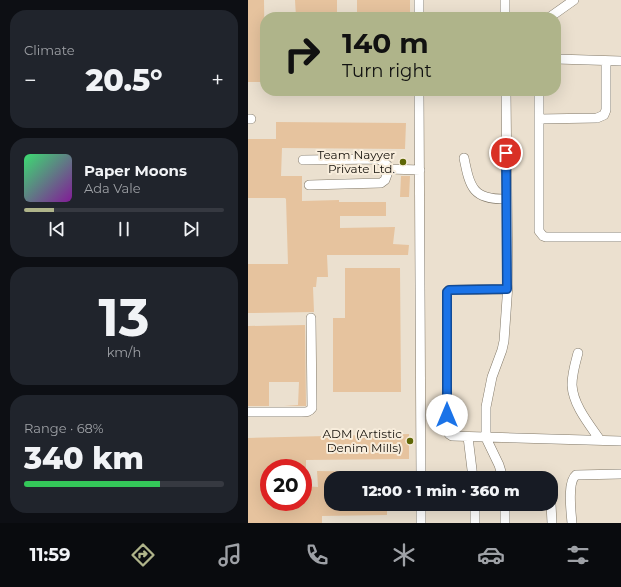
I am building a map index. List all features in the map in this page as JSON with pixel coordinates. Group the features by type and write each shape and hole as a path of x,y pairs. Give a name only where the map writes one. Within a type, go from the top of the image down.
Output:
{"street":[{"path":"419,0 419,12"},
{"path":"505,0 505,12"},
{"path":"557,12 574,0"},
{"path":"561,60 621,61"},
{"path":"539,119 597,118 604,115 606,110 606,60"},
{"path":"420,96 421,471"},
{"path":"501,471 486,438 486,406 492,377 503,346 507,289 506,96"},
{"path":"539,96 539,231 546,237 621,237"},
{"path":"464,158 472,188 488,199 507,199"},
{"path":"303,160 379,159 387,165 389,169"},
{"path":"389,169 420,170"},
{"path":"309,184 381,183 385,180 389,169"},
{"path":"507,289 449,290 446,294 449,434 452,436 486,438 621,441"},
{"path":"248,412 307,412 312,408 311,318"},
{"path":"578,354 572,386 578,406 600,440"},
{"path":"468,436 472,471"},
{"path":"572,523 571,483 576,475 621,474"},
{"path":"421,511 421,523"},
{"path":"475,511 475,523"},
{"path":"505,511 505,523"},
{"path":"551,511 552,523"}],"building":[{"path":"248,0 264,0 264,12 260,12 260,82 248,82"},
{"path":"295,0 337,0 337,12 296,12"},
{"path":"357,0 410,0 410,12 357,12"},
{"path":"276,122 406,123 405,149 282,148 281,176 302,176 302,201 339,200 339,202 386,202 386,216 340,216 340,228 395,227 393,244 409,245 408,255 327,255 328,277 317,277 316,287 313,287 314,312 248,313 248,264 288,264 286,199 248,198 248,139 276,139"},
{"path":"401,176 410,176 409,197 400,197"},
{"path":"345,268 400,268 401,392 333,392 333,318 345,318"},
{"path":"305,325 306,406 284,406 298,405 299,382 269,382 269,406 248,406 248,326"},
{"path":"409,434 409,459 260,459 260,511 312,511 312,487 318,487 317,471 324,471 324,511 387,511 387,515 322,516 322,523 248,523 248,438"}],"place":[{"name":"Team Nayyer Private Ltd.","path":"403,162"},
{"name":"ADM (Artistic Denim Mills)","path":"410,441"}],"route":[{"path":"447,415 446,294 449,290 507,289 506,153"}]}
